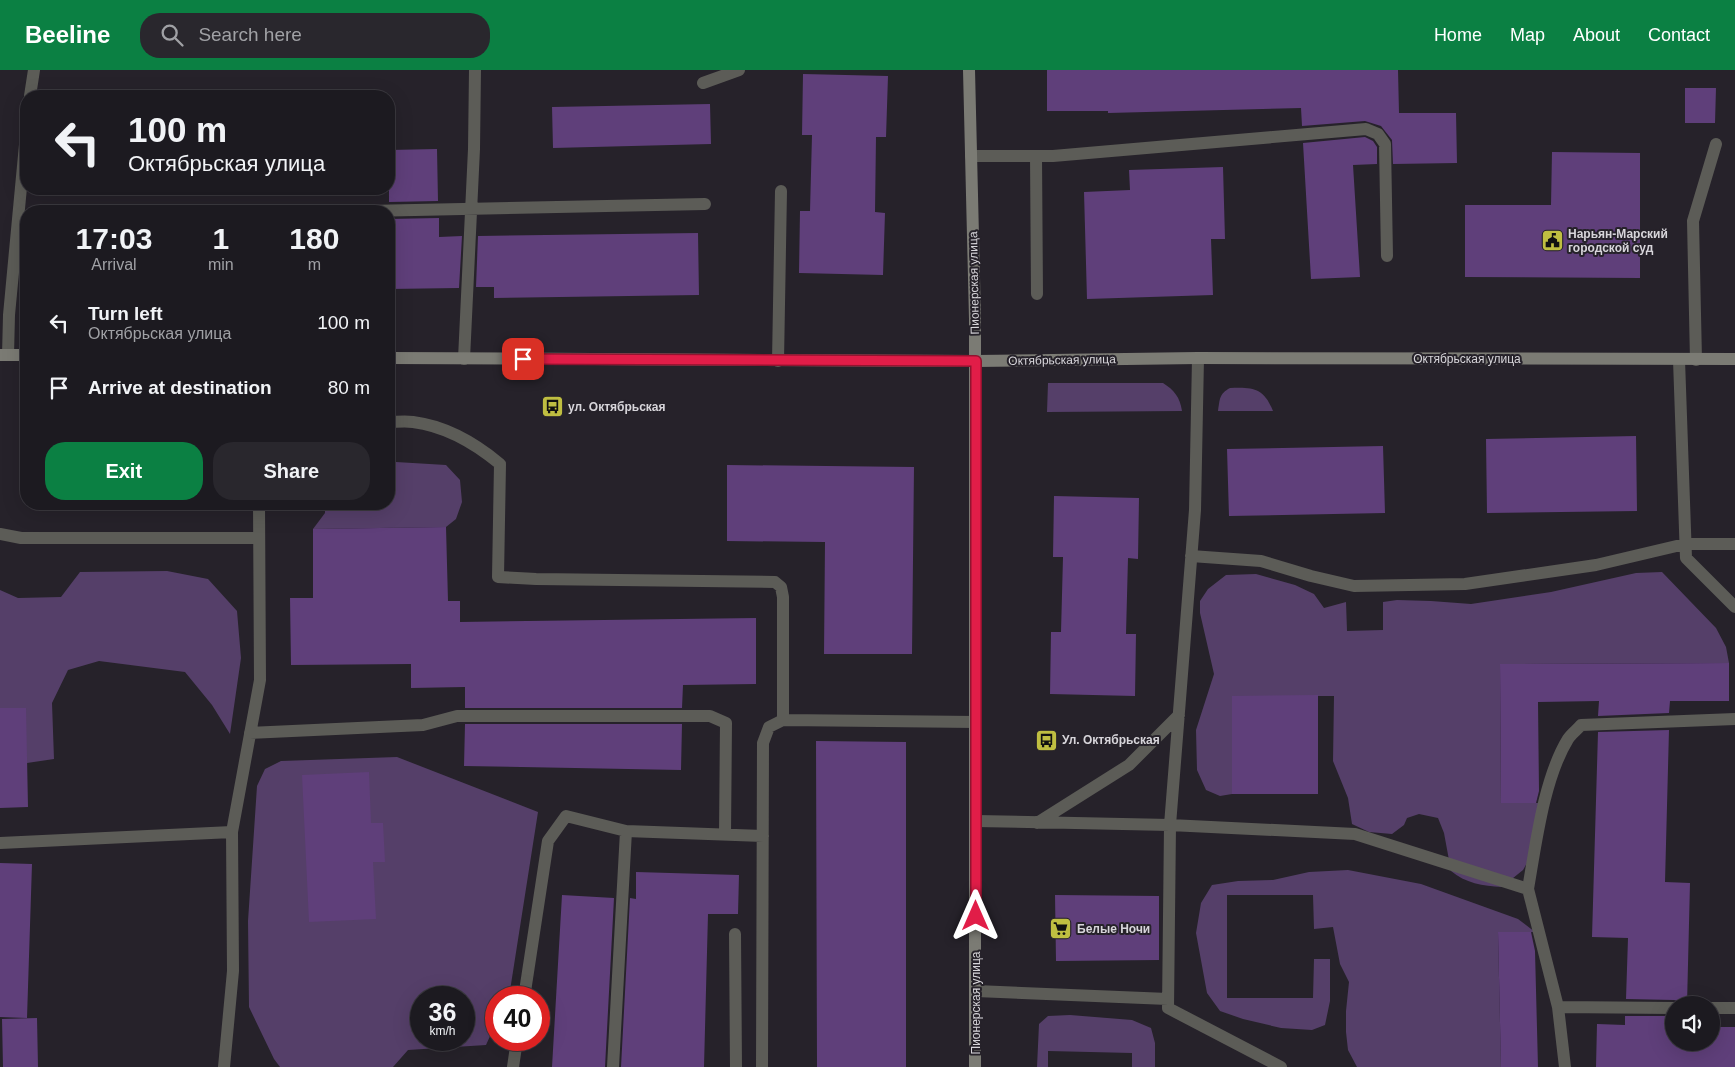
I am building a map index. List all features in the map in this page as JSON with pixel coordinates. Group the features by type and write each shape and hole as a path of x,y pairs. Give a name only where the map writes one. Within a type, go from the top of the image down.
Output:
{"main road":[{"name":"Пионерская улица","path":"968,70 976,361 976,1067"},
{"path":"4,355 20,355"},
{"name":"Октябрьская улица","path":"395,358 778,361 1198,358 1735,359"}],"street":[{"path":"31,90 34,70"},
{"path":"464,359 474,150 475,70"},
{"path":"703,83 739,70"},
{"path":"971,156 1062,155 1366,128 1378,134 1385,144 1387,256"},
{"path":"1696,360 1693,221 1716,144"},
{"path":"1036,156 1037,294"},
{"path":"778,361 781,191"},
{"path":"4,355 20,195"},
{"path":"395,210 705,204"},
{"path":"1198,358 1195,510 1170,825 1168,1008 1260,1062 1281,1067"},
{"path":"1679,360 1686,558 1735,607"},
{"path":"395,422 413,422 446,430 481,448 500,464 498,576 536,579 775,582 781,587 783,596 783,720"},
{"path":"224,1067 233,971 232,832 260,680 259,510"},
{"path":"0,534 21,538 259,538"},
{"path":"1191,556 1261,561 1311,576 1354,586 1465,584 1596,565 1685,544 1735,544"},
{"path":"1036,823 1129,765 1178,715"},
{"path":"250,733 423,725 458,716 710,716 726,724 725,835"},
{"path":"1565,1067 1558,1007 1528,888 1540,822 1556,763 1568,737 1581,725 1735,719"},
{"path":"762,1067 763,743 769,727 783,720 976,722"},
{"path":"526,986 548,841 566,816 626,831 763,836"},
{"path":"976,821 1170,825 1355,834 1528,888"},
{"path":"613,1067 626,831"},
{"path":"0,843 232,832"},
{"path":"736,934 736,1067"},
{"path":"976,991 1168,999"},
{"path":"1558,1007 1665,1008"},
{"path":"1720,1008 1735,1008"},
{"path":"513,1067 515,1051"}],"shaded area":[{"path":"1048,383 1163,383 1176,394 1182,411 1047,412"},
{"path":"1230,388 1245,388 1262,393 1270,403 1273,411 1218,411 1222,395"},
{"path":"395,461 446,465 460,480 462,502 456,519 446,527 313,529 325,513 325,510 395,510"},
{"path":"167,571 208,579 237,611 241,658 230,734 212,705 185,672 99,661 68,670 52,703 54,759 27,763 0,763 0,590 18,598 61,597 80,572"},
{"path":"1662,572 1716,628 1726,647 1729,663 1500,664 1501,803 1539,803 1532,854 1523,870 1502,887 1475,883 1451,871 1444,833 1438,818 1419,814 1407,818 1404,825 1392,834 1369,832 1352,824 1348,798 1333,761 1334,696 1232,696 1232,794 1220,796 1206,790 1197,770 1196,730 1214,674 1200,613 1200,601 1208,589 1226,575 1256,574 1295,585 1314,594 1324,608 1346,602 1347,631 1383,630 1383,602 1397,600 1471,604 1551,592 1636,573"},
{"path":"397,757 538,812 511,986 485,986 485,1045 475,1046 475,986 410,986 410,1050 393,1067 280,1067 274,1059 249,1007 248,921 257,786 265,769 281,761"},
{"path":"1348,870 1421,884 1518,919 1535,932 1498,933 1501,1067 1357,1067 1348,1050 1346,1032 1349,982 1340,964 1333,927 1314,929 1313,895 1227,895 1227,998 1313,998 1314,959 1330,959 1330,1001 1325,1025 1312,1030 1281,1028 1243,1019 1220,1011 1207,993 1196,933 1201,903 1212,885 1238,881 1273,880 1309,872"},
{"path":"1070,1015 1132,1020 1151,1028 1155,1043 1155,1067 1132,1067 1132,1053 1048,1051 1048,1067 1037,1067 1039,1024 1048,1016"}],"building":[{"path":"1047,70 1398,70 1399,113 1456,113 1457,163 1393,164 1392,140 1381,126 1365,121 1302,126 1301,108 1108,113 1108,111 1047,111"},
{"path":"803,74 888,76 886,137 876,137 875,212 885,213 883,275 799,273 800,211 810,211 812,135 802,135"},
{"path":"1685,88 1716,88 1715,123 1685,123"},
{"path":"710,104 711,144 553,148 552,107"},
{"path":"1365,137 1373,141 1377,147 1377,164 1353,165 1360,277 1311,279 1303,143"},
{"path":"437,149 438,201 389,202 389,195 395,195 395,150"},
{"name":"Нарьян-Марский городской суд","path":"1552,152 1640,153 1640,278 1465,277 1465,205 1551,205"},
{"path":"1223,167 1225,239 1211,239 1213,295 1087,299 1084,192 1130,190 1129,170"},
{"path":"439,218 439,237 462,236 459,288 395,289 395,219"},
{"path":"698,233 699,295 494,298 494,287 476,287 478,236"},
{"path":"1636,436 1637,511 1487,513 1486,439"},
{"path":"1383,446 1385,513 1229,516 1227,449"},
{"path":"727,465 914,467 912,654 824,654 825,542 727,541"},
{"path":"1054,496 1139,498 1138,559 1128,558 1126,634 1136,634 1135,696 1050,694 1051,632 1061,632 1063,557 1053,557"},
{"path":"446,527 448,601 460,601 460,622 756,618 756,684 683,685 682,708 465,708 465,687 411,688 411,664 291,665 290,598 313,598 313,529"},
{"path":"1729,663 1729,701 1670,701 1669,713 1598,716 1599,701 1538,702 1539,791 1536,803 1501,803 1500,664"},
{"path":"1318,695 1318,794 1232,794 1232,696"},
{"path":"0,708 26,708 28,807 0,808"},
{"path":"465,724 682,724 681,770 464,766"},
{"path":"1669,730 1665,882 1690,883 1687,996 1665,996 1665,1000 1626,999 1628,938 1592,937 1598,732"},
{"path":"816,741 906,742 906,1067 817,1067"},
{"path":"369,772 371,823 383,823 385,862 373,862 376,919 309,922 302,775"},
{"path":"0,863 32,864 27,1018 0,1017"},
{"path":"636,872 739,875 738,914 708,914 704,1067 621,1067 630,898 636,899"},
{"path":"562,895 614,898 605,1067 552,1067"},
{"path":"1055,895 1159,896 1159,960 1056,961"},
{"path":"1498,932 1531,932 1535,951 1538,1067 1501,1067"},
{"path":"1625,1016 1665,1016 1665,1051 1720,1051 1720,1027 1735,1027 1735,1067 1596,1067 1597,1024 1625,1025"},
{"path":"37,1018 38,1067 3,1067 2,1019"}],"place":[{"name":"Нарьян-Марский городской суд","path":"1552,241"},
{"name":"ул. Октябрьская","path":"552,407"},
{"name":"Ул. Октябрьская","path":"1046,740"},
{"name":"Белые Ночи","path":"1061,929"}],"route":[{"path":"523,359 976,361 976,916"}]}
